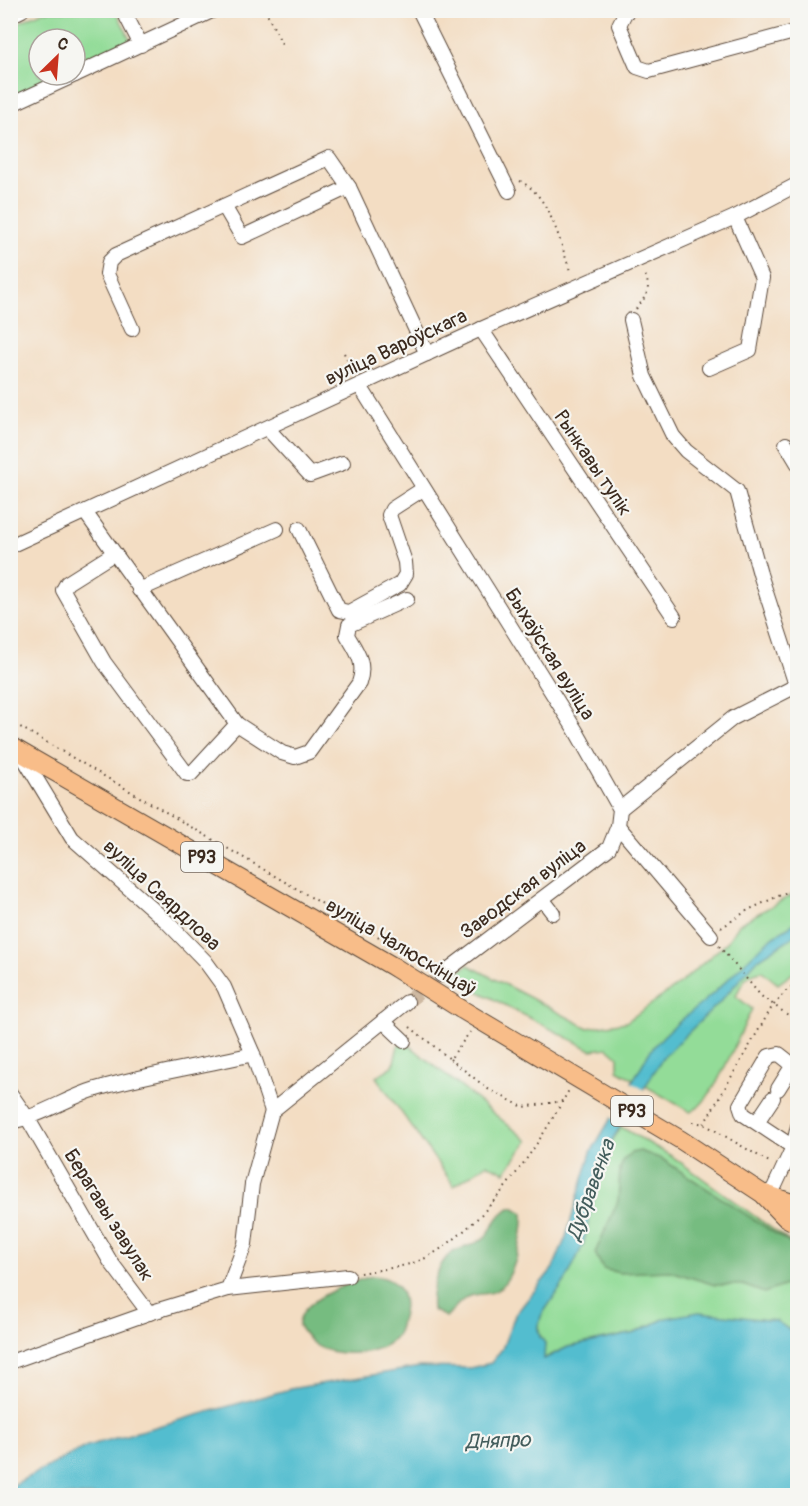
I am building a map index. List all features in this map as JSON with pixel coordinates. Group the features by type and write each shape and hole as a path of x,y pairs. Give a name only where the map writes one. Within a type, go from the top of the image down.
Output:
{"main road":[{"name":"вуліца Чалюскінцаў","path":"15,749 394,967 576,1086 681,1140 763,1194 784,1217 798,1224"},
{"name":"вуліца Чалюскінцаў","path":"763,1194 798,1205"}],"street":[{"path":"10,16 22,10"},
{"path":"123,10 141,45"},
{"path":"87,70 214,10"},
{"path":"419,10 509,191"},
{"path":"629,10 619,25 637,67 649,71 798,31"},
{"path":"10,105 49,87"},
{"path":"132,329 107,274 109,262 116,255 329,158 349,188 427,354"},
{"name":"вуліца Вароўскага","path":"10,546 268,429 357,381 427,354 577,288 735,217 798,184"},
{"path":"224,206 242,237 349,188"},
{"path":"709,368 750,350 762,278 735,217"},
{"path":"631,320 644,376 673,436 686,451 737,491 760,574 797,685 732,718 620,809 618,826 711,936"},
{"name":"Рынкавы тупік","path":"481,329 674,617"},
{"name":"Быхаўская вуліца","path":"357,381 576,731 620,809"},
{"path":"268,429 310,475 343,463"},
{"path":"786,444 798,464"},
{"path":"299,529 339,610 349,612 400,584 406,573 405,562 388,515 392,509 423,489"},
{"path":"85,512 237,724 282,753 295,757 309,752 359,683 364,670 362,659 347,635 349,625 407,599"},
{"path":"139,590 277,529"},
{"path":"113,554 67,583 63,590 123,691 187,774 191,774 237,724"},
{"name":"вуліца Свярдлова","path":"15,749 72,838 166,921 205,961 224,987 253,1054 272,1111"},
{"name":"Заводская вуліца","path":"441,975 609,848 618,826"},
{"path":"543,900 553,913"},
{"path":"228,1289 245,1244 252,1185 272,1111 407,1002"},
{"path":"388,1017 404,1041"},
{"path":"10,1122 28,1119 54,1105 96,1089 253,1054"},
{"path":"757,1122 795,1068 779,1054 769,1056 740,1105 743,1114 795,1146"},
{"name":"Берагавы завулак","path":"10,1093 28,1119 110,1261 148,1313 228,1289 348,1276"},
{"path":"763,1194 773,1190 784,1169 795,1146 798,1126"},
{"path":"10,1362 148,1313"}],"path":[{"path":"265,10 282,46"},
{"path":"498,170 528,185 550,215 577,288"},
{"path":"631,320 648,296 650,284 639,260"},
{"path":"344,353 357,381"},
{"path":"10,721 403,951"},
{"path":"798,887 748,910 711,936 761,996 772,1006 798,1022"},
{"path":"704,1124 772,1006 786,991 798,983"},
{"path":"388,1017 450,1059 488,1089 523,1107 563,1101"},
{"path":"450,1059 470,1032"},
{"path":"348,1276 395,1267 430,1256 461,1232 508,1185 540,1141 563,1101 576,1086"},
{"path":"693,1122 704,1124 758,1157 784,1169"}],"green space":[{"path":"44,11 116,11 131,41 87,62 87,27 27,27 27,87 34,87 11,98 11,26"},
{"path":"797,892 797,970 778,984 762,971 752,974 743,982 736,996 752,1009 717,1082 699,1107 690,1112 618,1070 618,1057 608,1048 591,1050 451,977 468,965 588,1028 626,1022 678,985 727,942 739,924"},
{"path":"404,1041 528,1141 505,1172 487,1164 454,1186 376,1077 393,1066 398,1046"},
{"path":"621,1127 673,1157 797,1247 797,1330 788,1329 776,1321 745,1318 666,1318 635,1333 568,1347 543,1359 545,1343 539,1330 541,1316 583,1245 604,1153"},
{"path":"640,1151 662,1159 797,1248 797,1281 764,1293 743,1285 715,1285 670,1271 620,1273 603,1269 595,1253 618,1201 620,1169 624,1159 631,1153"},
{"path":"513,1207 523,1213 522,1232 513,1266 503,1284 492,1293 467,1298 446,1317 432,1310 432,1294 436,1277 444,1261 455,1251 482,1240 503,1212"},
{"path":"372,1276 389,1280 400,1290 404,1304 403,1312 399,1330 394,1338 387,1344 367,1352 343,1353 322,1348 306,1336 299,1326 301,1317 307,1308 327,1294"}],"water":[{"path":"797,922 797,934 757,960 719,1003 664,1056 604,1153 583,1245 567,1278 541,1316 538,1329 545,1343 544,1359 568,1347 635,1333 666,1318 699,1312 776,1321 788,1329 797,1330 797,1495 11,1496 11,1486 87,1446 290,1389 420,1367 470,1368 491,1363 502,1349 515,1315 553,1268 566,1237 591,1152 649,1053 670,1030 710,996 762,946"}],"pier":[{"path":"629,1081 646,1091 625,1126 608,1116"}],"tunnel":[{"path":"407,1002 441,975"}],"water label":[{"name":"Дубравенка","path":"591,1190"},
{"name":"Дняпро","path":"498,1441"}]}
